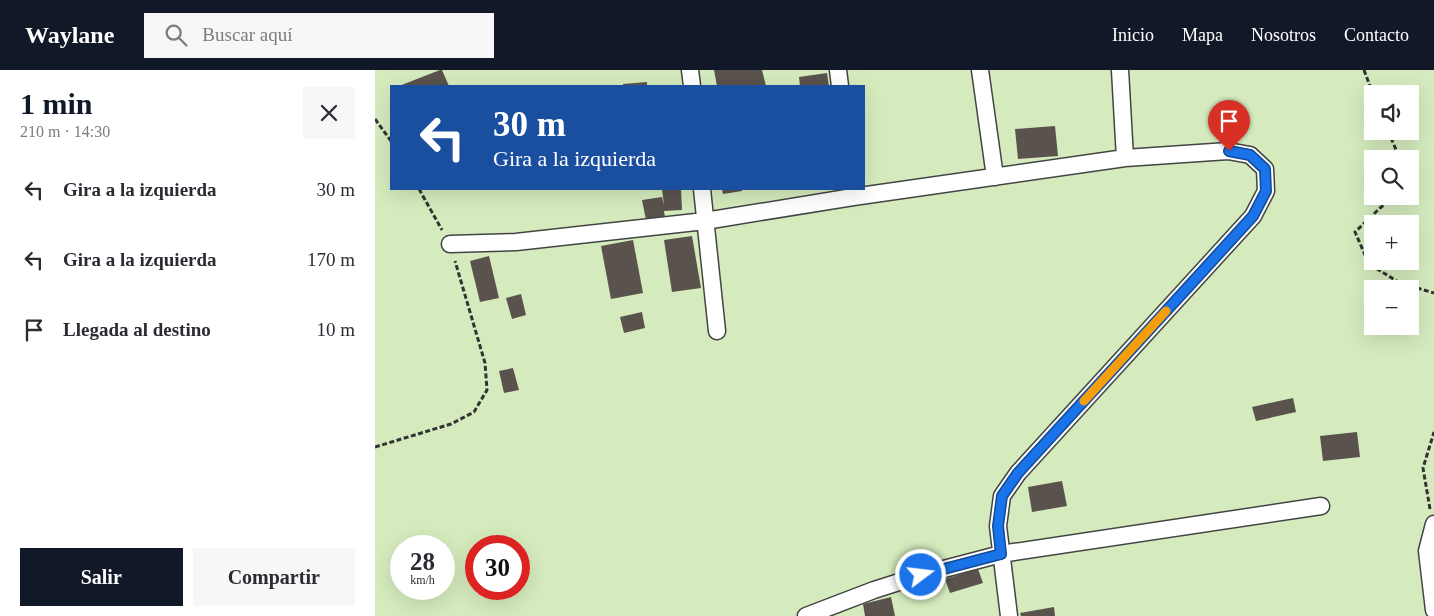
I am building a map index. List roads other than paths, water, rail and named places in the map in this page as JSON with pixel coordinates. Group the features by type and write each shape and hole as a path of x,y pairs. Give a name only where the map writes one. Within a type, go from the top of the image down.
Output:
{"street":[{"path":"690,70 692,85"},
{"path":"838,70 839,85"},
{"path":"980,70 995,177"},
{"path":"1120,70 1125,158"},
{"path":"450,244 516,242 705,221 852,193 995,177 1125,158 1229,151 1250,155 1265,169 1266,191 1253,216 1018,473 1002,496 998,526 1009,616"},
{"path":"702,190 717,331"},
{"path":"806,616 874,590 921,575 1001,554 1321,506"},
{"path":"1434,524 1427,551 1434,610"}]}
